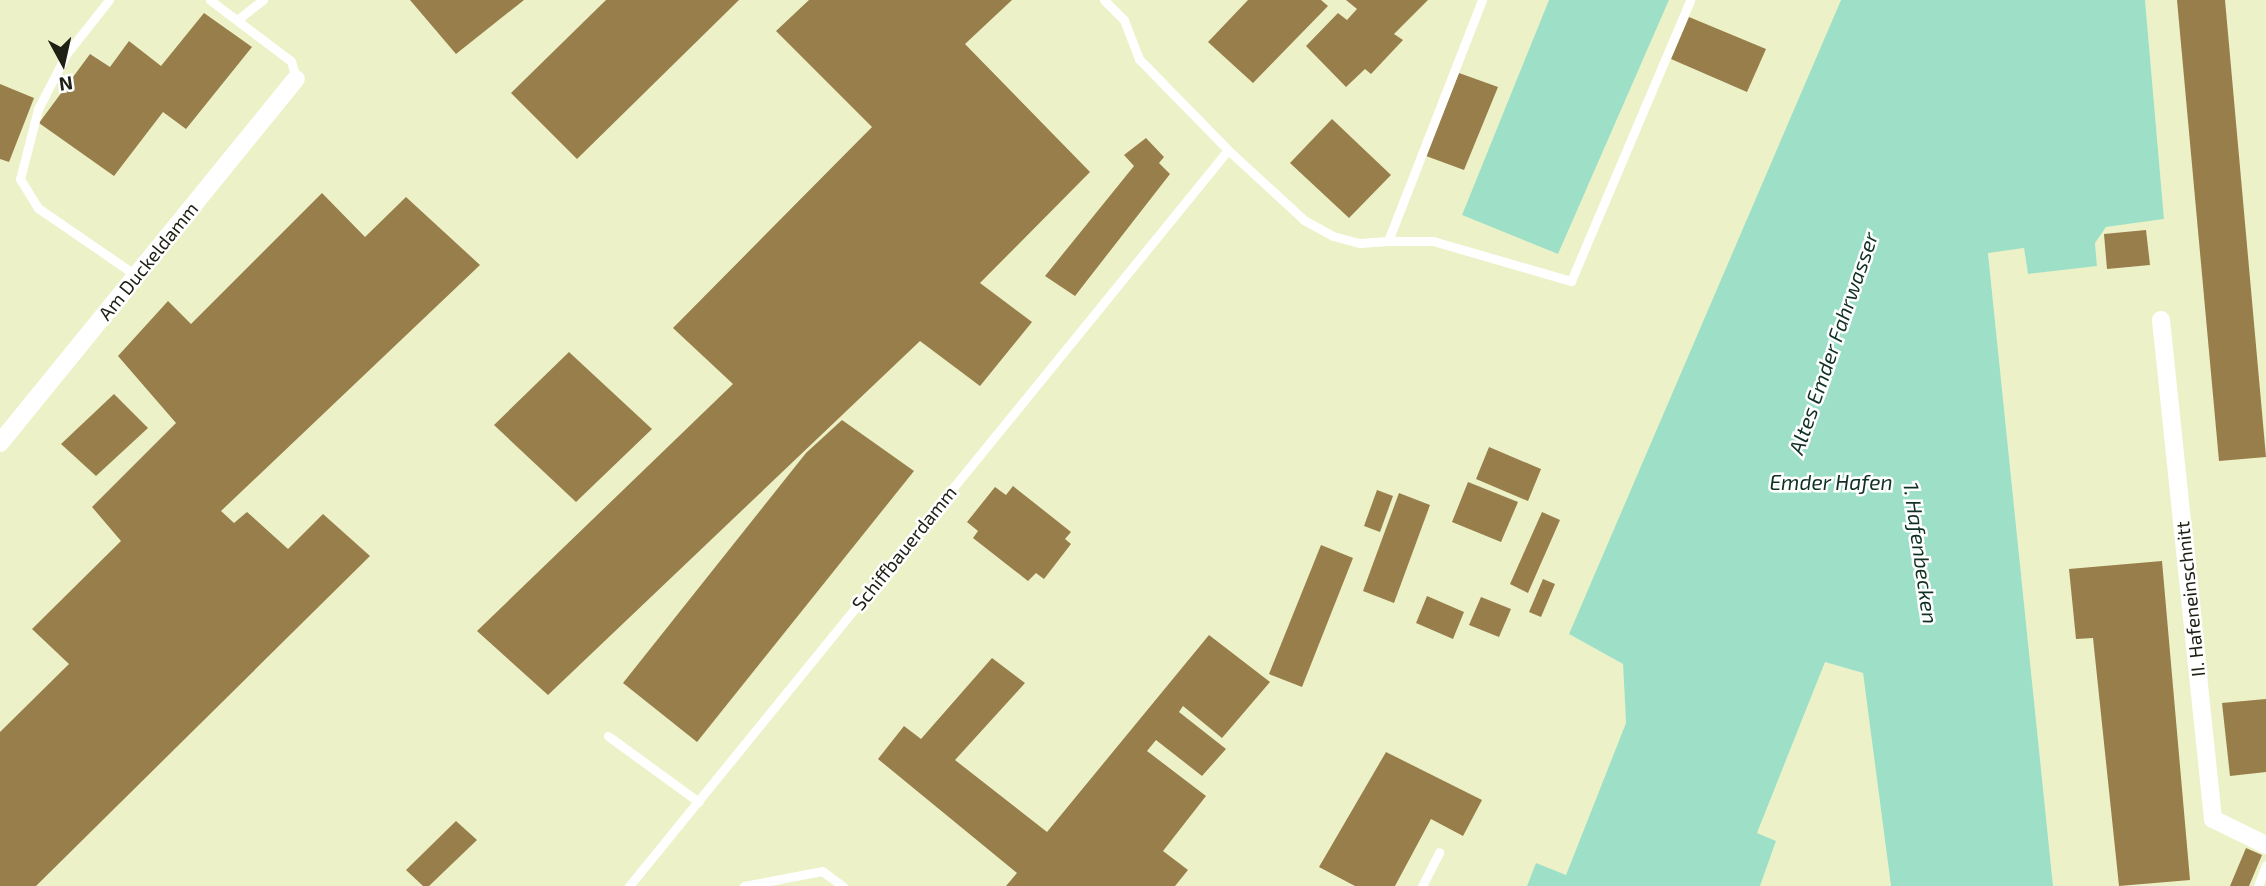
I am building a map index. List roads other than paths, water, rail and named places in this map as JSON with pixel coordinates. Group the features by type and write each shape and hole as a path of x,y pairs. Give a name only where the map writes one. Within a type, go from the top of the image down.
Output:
{"street":[{"name":"Am Duckeldamm","path":"0,443 296,79"},
{"name":"II. Hafeneinschnitt","path":"2161,320 2213,819 2266,845"}],"lane":[{"path":"109,0 67,53 38,108 20,179 38,208 136,276"},
{"path":"210,0 291,61 296,79"},
{"path":"237,20 263,0"},
{"path":"1104,0 1124,20 1139,59 1228,150 1304,220 1333,236 1360,243 1433,241 1571,281 1690,0"},
{"path":"1388,241 1482,0"},
{"name":"Schiffbauerdamm","path":"629,886 1177,208 1228,150"},
{"path":"607,736 699,802"},
{"path":"1422,886 1439,852"},
{"path":"2258,886 2266,865"},
{"path":"744,886 822,871 843,886"}],"water":[{"path":"1549,0 1669,0 1558,254 1462,215"},
{"name":"Emder Hafen","path":"1841,0 2145,0 2164,219 2106,227 2095,243 2097,266 2028,274 2024,248 1988,253 2053,886 1891,886 1863,673 1825,662 1757,833 1776,841 1760,886 1527,886 1536,863 1566,875 1626,723 1623,664 1569,634"}],"water label":[{"name":"Altes Emder Fahrwasser","path":"1833,343"},
{"name":"1. Hafenbecken","path":"1921,553"}]}
